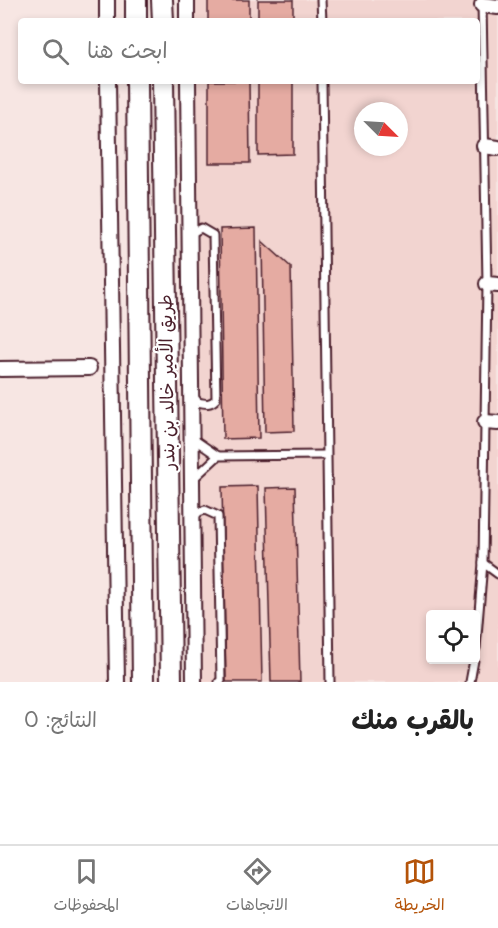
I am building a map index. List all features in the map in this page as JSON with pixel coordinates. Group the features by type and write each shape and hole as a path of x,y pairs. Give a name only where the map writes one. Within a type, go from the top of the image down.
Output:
{"main road":[{"path":"136,0 136,18"},
{"path":"162,0 163,18"},
{"name":"طريق الأمير خالد بن بندر","path":"137,84 143,682"},
{"name":"طريق الأمير خالد بن بندر","path":"163,84 171,682"}],"street":[{"path":"107,0 107,18"},
{"path":"187,0 187,18"},
{"path":"482,2 498,7"},
{"path":"108,84 117,682"},
{"path":"188,84 192,480 197,679"},
{"path":"0,369 89,368"}],"lane":[{"path":"321,0 322,18"},
{"path":"479,610 492,422 493,284 491,147 482,2"},
{"path":"322,84 330,682"},
{"path":"190,234 201,228 213,235 216,399 212,403 198,402 192,393"},
{"path":"192,438 218,456 326,455"},
{"path":"192,480 218,456"},
{"path":"193,518 199,512 206,510 218,516 221,680 219,682"},
{"path":"483,563 498,574"},
{"path":"471,682 473,664"}],"shaded area":[{"path":"196,0 498,0 498,682 203,682 197,84 480,84 480,18 196,18"}],"building":[{"path":"208,0 249,0 249,18 208,18"},
{"path":"258,0 293,0 293,18 258,18"},
{"path":"209,84 249,84 250,163 209,163"},
{"path":"258,84 293,84 293,154 258,155"},
{"path":"256,228 259,438 223,439 220,229"},
{"path":"262,241 291,267 294,431 265,432"},
{"path":"258,486 262,682 226,682 222,487"},
{"path":"295,487 300,682 271,682 266,488"}]}
